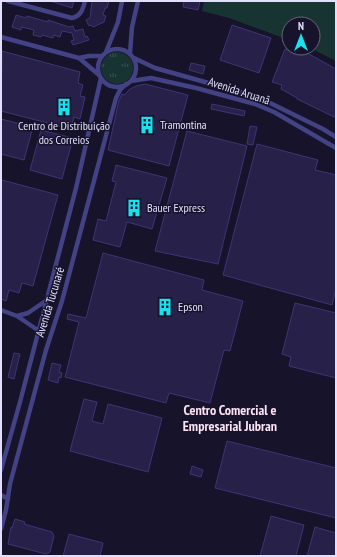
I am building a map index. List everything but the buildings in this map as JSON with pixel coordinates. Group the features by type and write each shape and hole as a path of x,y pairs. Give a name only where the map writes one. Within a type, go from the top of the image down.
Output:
{"street":[{"path":"8,1 72,18 79,15 85,1"},
{"path":"106,52 118,22 122,1"},
{"path":"130,53 132,27 138,1"},
{"path":"1,37 79,58 102,56"},
{"path":"79,58 107,84 114,86 126,84 131,81 136,70 134,58 130,53 118,48 106,52 98,62 100,77"},
{"name":"Avenida Aruanã","path":"134,58 155,68 262,99 336,137"},
{"path":"151,78 155,68"},
{"name":"Avenida Tucunaré","path":"1,470 76,188 100,77"},
{"name":"Avenida Aruanã","path":"131,81 151,78 256,104 274,112 336,148"},
{"name":"Avenida Tucunaré","path":"1,528 10,484 46,350 62,300 116,98 120,90 126,84"},
{"path":"17,316 28,313 47,300"},
{"path":"1,310 17,316 39,331"},
{"path":"1,495 8,499"}],"green space":[{"path":"204,1 336,1 336,61 321,54 321,16 281,16 281,37 229,18 202,11"},
{"path":"117,52 123,53 130,59 133,68 132,74 126,81 117,84 111,83 104,77 101,68 102,62 108,55"}],"place":[{"name":"Centro de Distribuição dos Correios","path":"64,107"},
{"name":"Tramontina","path":"147,125"},
{"name":"Bauer Express","path":"134,208"},
{"name":"Epson","path":"165,307"}],"district":[{"name":"Centro Comercial e Empresarial Jubran","path":"230,418"}]}
